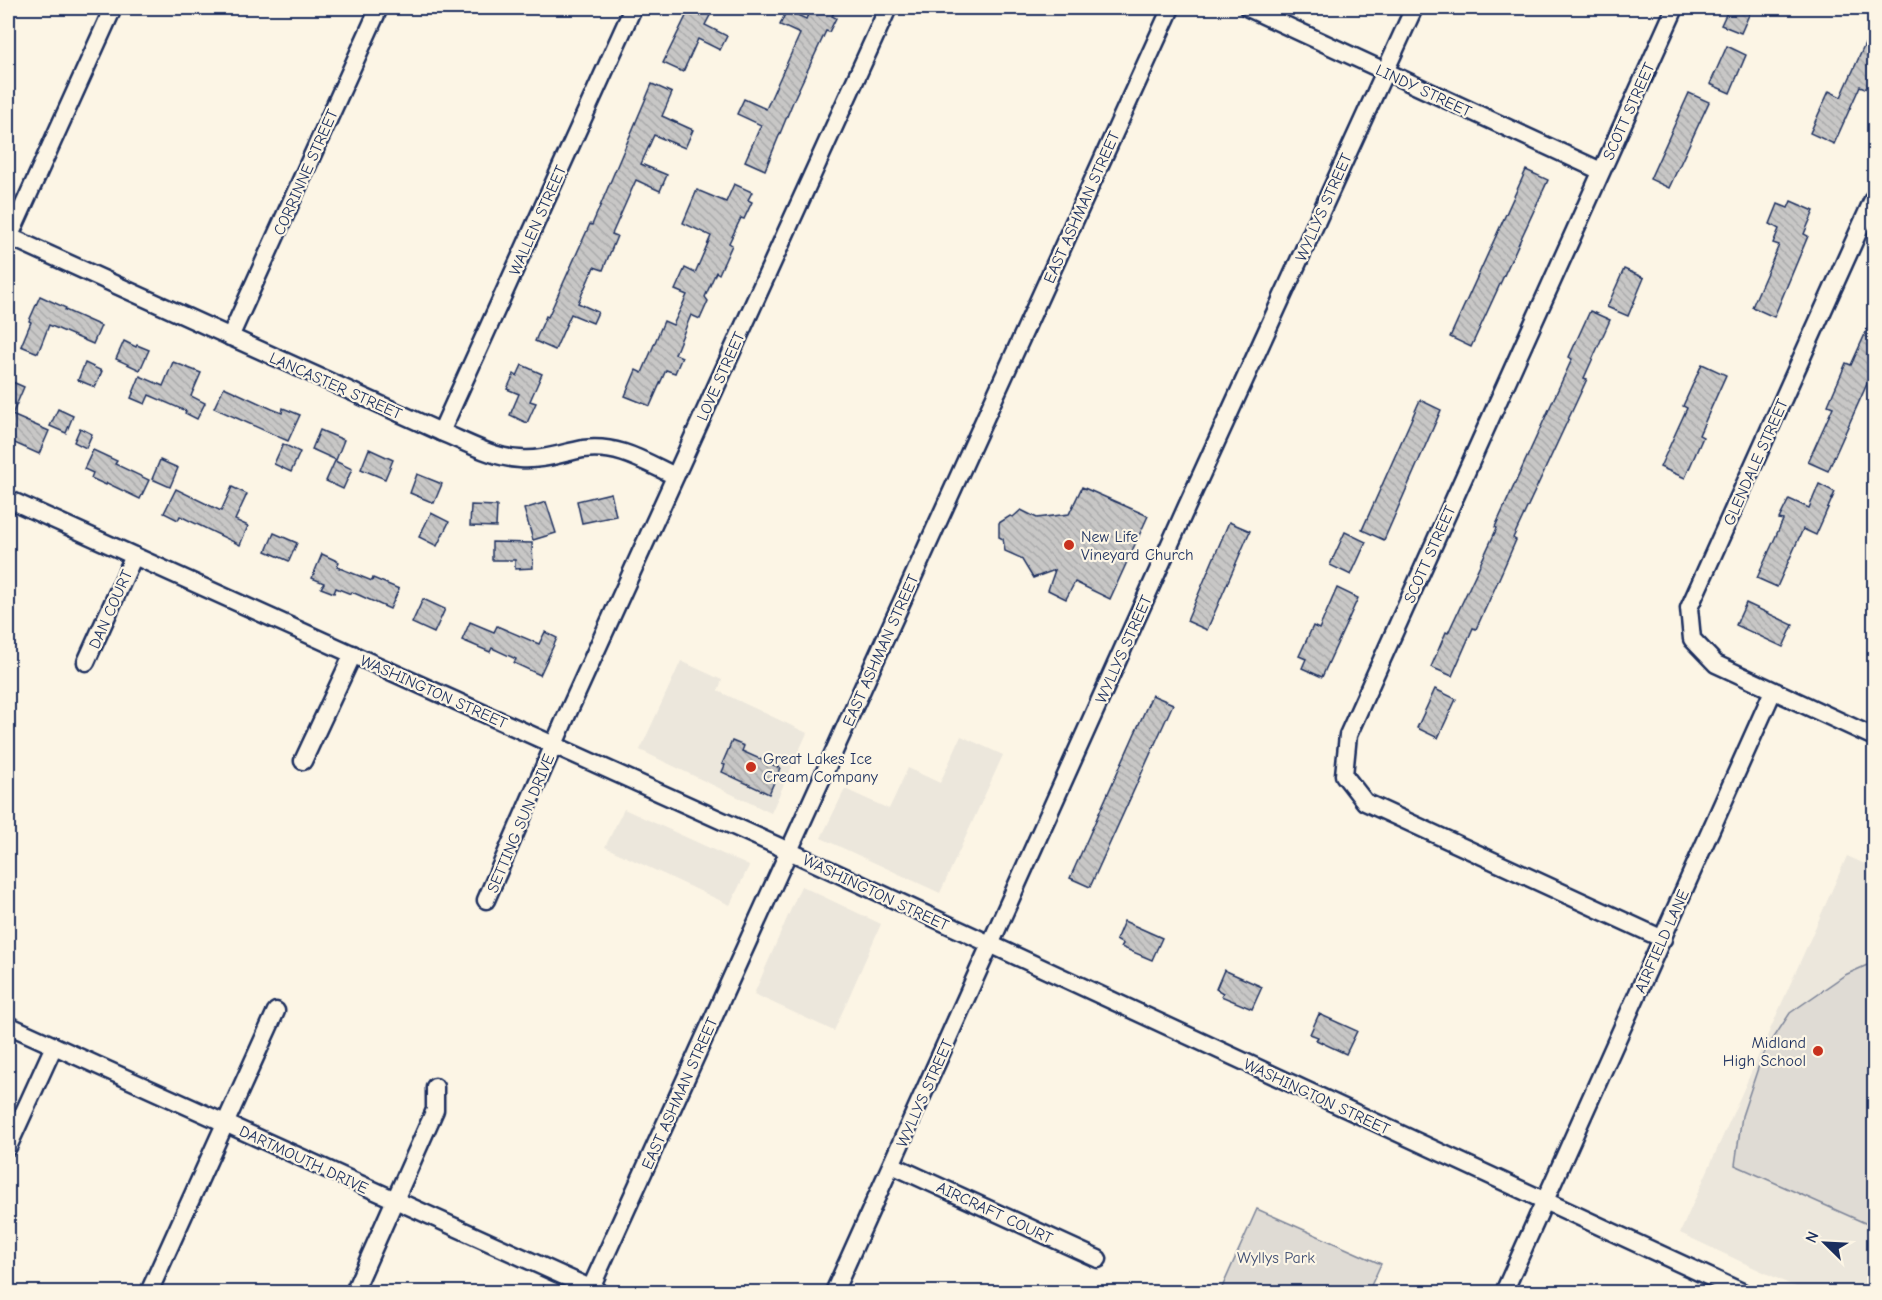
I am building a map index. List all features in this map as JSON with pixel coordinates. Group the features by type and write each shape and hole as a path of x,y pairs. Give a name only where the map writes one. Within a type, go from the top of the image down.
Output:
{"street":[{"path":"8,238 113,8"},
{"name":"CORRINNE STREET","path":"230,337 379,8"},
{"name":"WALLEN STREET","path":"441,432 633,8"},
{"name":"LOVE STREET","path":"554,745 888,8"},
{"name":"EAST ASHMAN STREET","path":"593,1291 789,851 1171,8"},
{"name":"LINDY STREET","path":"1248,8 1601,171"},
{"name":"WYLLYS STREET","path":"834,1293 1187,506 1414,8"},
{"name":"SCOTT STREET","path":"1663,939 1365,802 1344,775 1348,735 1675,8"},
{"name":"GLENDALE STREET","path":"1773,691 1716,664 1692,639 1689,608 1875,197"},
{"name":"LANCASTER STREET","path":"8,238 441,432 500,456 537,459 586,449 621,450 675,476"},
{"name":"WASHINGTON STREET","path":"8,499 789,851 1742,1293"},
{"name":"DAN COURT","path":"86,662 134,556"},
{"path":"303,761 353,654"},
{"path":"1773,691 1875,737"},
{"name":"AIRFIELD LANE","path":"1504,1293 1773,691"},
{"name":"SETTING SUN DRIVE","path":"486,900 554,745"},
{"path":"149,1293 276,1011"},
{"name":"DARTMOUTH DRIVE","path":"8,1025 593,1291"},
{"path":"8,1147 54,1046"},
{"path":"354,1293 435,1110 435,1087"},
{"name":"AIRCRAFT COURT","path":"892,1165 1098,1259"}],"shaded area":[{"path":"681,661 722,680 718,691 807,733 771,813 640,750"},
{"path":"961,736 1003,755 940,893 821,838 845,789 889,809 908,768 940,783"},
{"path":"624,809 749,866 730,905 605,847"},
{"name":"Midland High School","path":"1847,856 1874,868 1874,1292 1806,1292 1680,1233"},
{"path":"801,886 881,924 834,1031 754,994"}],"green space":[{"path":"1874,962 1874,1227 1735,1165 1742,1116 1762,1056 1790,1013 1845,975"},
{"name":"Wyllys Park","path":"1257,1209 1381,1264 1368,1292 1220,1292"}],"building":[{"path":"690,8 714,8 705,25 727,36 720,50 698,39 683,72 663,63"},
{"path":"811,8 837,8 832,16 836,18 829,32 826,31 795,97 765,170 745,161 761,125 737,114 744,99 766,109 800,34 780,25 787,10 806,19"},
{"path":"1729,8 1752,8 1741,33 1721,25"},
{"path":"1875,22 1875,92 1860,86 1834,144 1810,133 1829,91 1841,97"},
{"path":"1727,46 1746,55 1730,93 1710,84"},
{"path":"652,84 672,93 662,116 693,130 685,148 654,135 641,164 667,175 660,191 636,180 612,234 617,236 603,270 594,267 578,303 598,312 593,323 571,314 555,350 535,341 590,224 592,225"},
{"path":"1689,93 1709,102 1669,188 1650,179"},
{"path":"1526,170 1548,180 1471,347 1450,337"},
{"path":"734,184 752,192 748,200 752,202 729,243 732,245 719,274 716,272 705,297 708,301 700,319 691,315 675,354 682,357 675,373 666,370 650,406 625,396 636,370 642,373 664,321 673,325 687,295 675,290 685,268 695,273 711,236 683,223 697,190 726,202"},
{"path":"1791,201 1814,211 1804,234 1808,236 1774,317 1752,307 1779,245 1773,243 1779,229 1770,224 1778,204 1788,208"},
{"path":"1624,269 1644,278 1628,316 1607,307"},
{"path":"40,296 101,326 93,344 49,325 38,353 21,346"},
{"path":"1590,311 1610,320 1584,378 1587,379 1513,538 1516,540 1494,590 1476,629 1473,628 1452,676 1431,667 1497,528 1495,527 1572,359 1569,357"},
{"path":"1875,312 1875,366 1828,471 1808,462 1833,407 1828,405 1846,363 1851,365"},
{"path":"124,341 149,350 140,370 116,359"},
{"path":"173,362 201,373 191,396 205,403 197,419 185,413 186,411 149,395 145,404 131,398 140,376 163,386"},
{"path":"85,363 102,371 95,387 78,380"},
{"path":"1702,364 1726,375 1699,435 1703,437 1685,478 1660,467 1687,408 1683,406"},
{"path":"522,365 542,374 530,401 536,403 527,423 510,415 519,394 507,389 514,374 517,376"},
{"path":"8,380 24,387 12,415 49,431 39,454 8,440"},
{"path":"224,387 282,413 283,408 300,415 288,441 214,408"},
{"path":"1420,400 1441,410 1384,540 1362,530"},
{"path":"58,409 73,416 66,433 50,426"},
{"path":"80,428 92,434 86,448 74,442"},
{"path":"320,430 344,440 336,460 312,449"},
{"path":"283,444 300,452 291,472 274,464"},
{"path":"369,449 393,460 385,479 361,469"},
{"path":"93,450 117,461 115,464 149,480 140,499 91,478 93,473 84,469"},
{"path":"160,460 178,468 170,487 152,479"},
{"path":"335,461 352,469 343,489 326,481"},
{"path":"417,474 442,484 434,503 410,493"},
{"path":"1819,484 1835,492 1816,535 1803,529 1777,587 1757,578 1783,520 1779,519 1789,499 1809,508"},
{"path":"232,487 247,494 235,520 248,526 240,545 180,516 178,520 164,513 176,489 221,511"},
{"name":"New Life Vineyard Church","path":"1082,487 1148,516 1110,599 1075,582 1066,599 1048,590 1055,570 1033,578 1021,558 1005,551 1003,539 999,537 999,523 1010,516 1013,517 1021,510 1037,518 1069,514"},
{"path":"611,493 616,516 582,523 577,501"},
{"path":"546,502 556,533 533,540 524,509"},
{"path":"471,505 497,506 496,527 470,526"},
{"path":"431,513 449,522 437,546 419,537"},
{"path":"1229,522 1250,531 1207,630 1187,621"},
{"path":"1345,532 1366,542 1351,575 1330,565"},
{"path":"274,533 297,543 289,561 266,551"},
{"path":"492,542 532,543 533,568 515,569 515,560 492,560"},
{"path":"322,554 339,562 337,567 399,589 390,609 352,592 351,594 336,588 334,593 321,588 324,583 312,578"},
{"path":"1337,588 1358,598 1322,677 1302,668 1306,659 1299,656 1313,626 1319,629"},
{"path":"423,599 445,609 434,633 412,623"},
{"path":"1746,603 1793,625 1783,647 1736,625"},
{"path":"470,622 494,632 497,626 539,644 545,632 557,638 540,675 514,663 516,659 492,648 490,652 462,640"},
{"path":"1435,689 1456,699 1438,738 1417,728"},
{"path":"1152,695 1173,704 1090,887 1070,878"},
{"name":"Great Lakes Ice Cream Company","path":"732,741 744,746 742,751 780,768 769,794 722,772 725,765 722,764"},
{"path":"1124,921 1162,938 1152,960 1121,947 1123,944 1116,940"},
{"path":"1224,970 1262,987 1252,1009 1221,996 1223,993 1216,989"},
{"path":"1319,1014 1357,1031 1346,1054 1316,1040 1318,1037 1310,1034"}],"place":[{"name":"New Life Vineyard Church","path":"1069,545"},
{"name":"Great Lakes Ice Cream Company","path":"751,767"},
{"name":"Midland High School","path":"1818,1051"}]}
